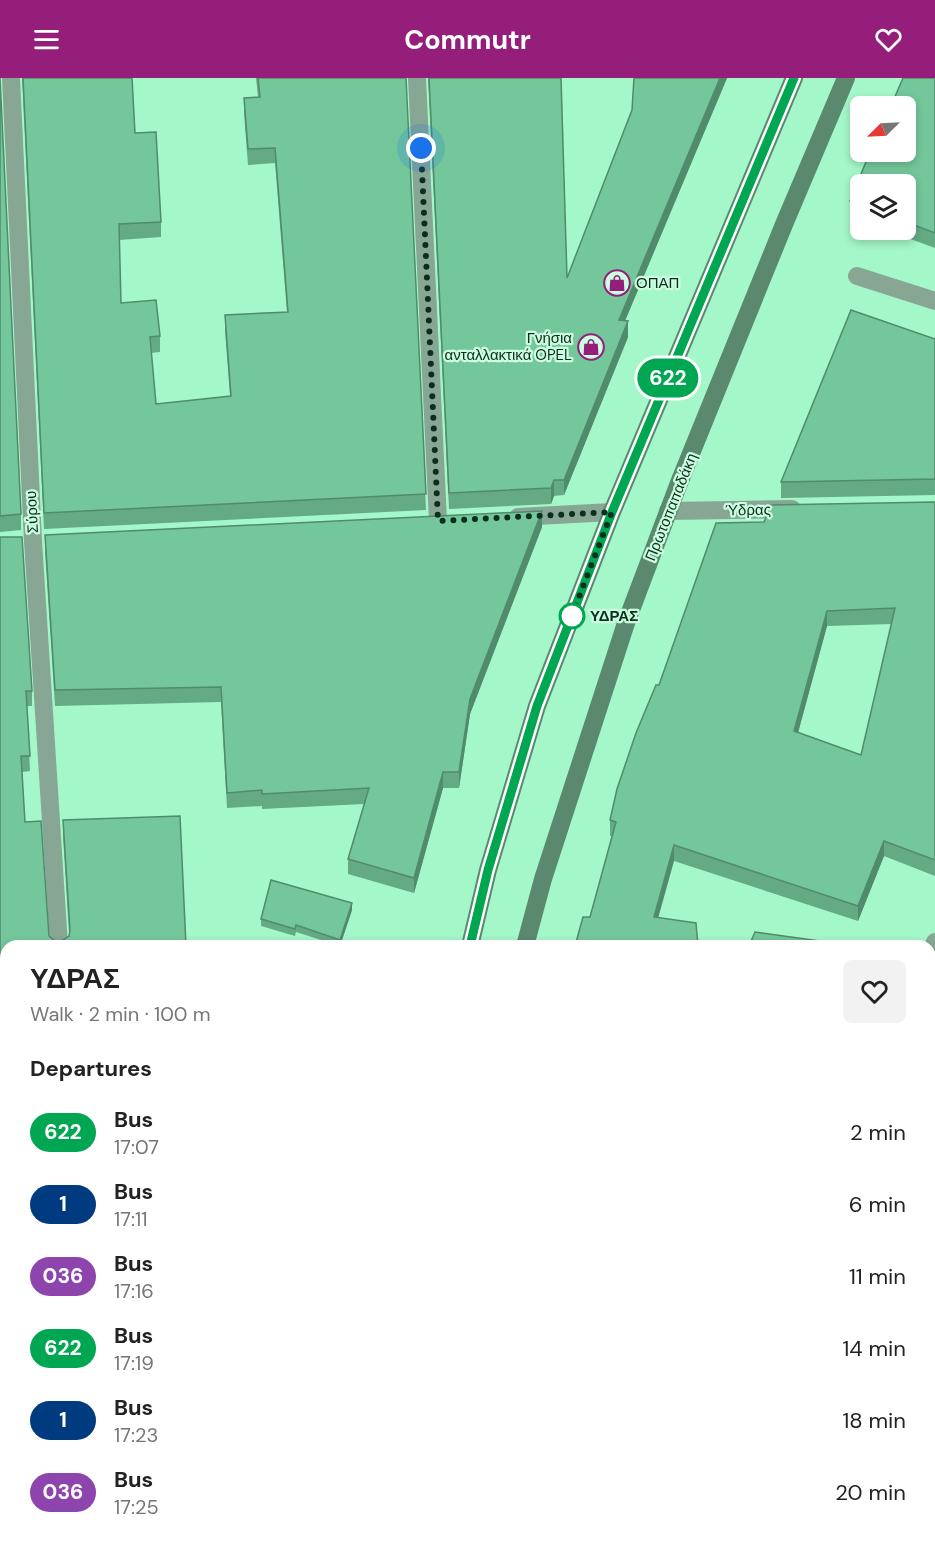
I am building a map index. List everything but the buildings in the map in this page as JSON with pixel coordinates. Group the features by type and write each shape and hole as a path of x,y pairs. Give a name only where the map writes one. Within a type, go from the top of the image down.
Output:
{"main road":[{"path":"471,940 488,870 537,706 612,512 794,78"},
{"name":"Πρωτοπαπαδάκη","path":"527,940 543,879 626,623 668,511 846,78"}],"street":[{"name":"Σύρου","path":"11,78 39,540 60,940"},
{"path":"417,78 432,522 461,520"},
{"path":"857,276 935,301"},
{"name":"Ύδρας","path":"668,511 807,508"},
{"path":"496,518 612,512"},
{"path":"11,542 39,540"}],"bus line":[{"name":"622","path":"471,940 488,870 537,706 612,512 794,78"}],"place":[{"name":"ΟΠΑΠ","path":"617,283"},
{"name":"Γνήσια ανταλλακτικά OPEL","path":"591,347"},
{"name":"ΥΔΡΑΣ","path":"572,616"}],"route":[{"path":"421,148 438,521 612,512 570,620 572,616"}]}
